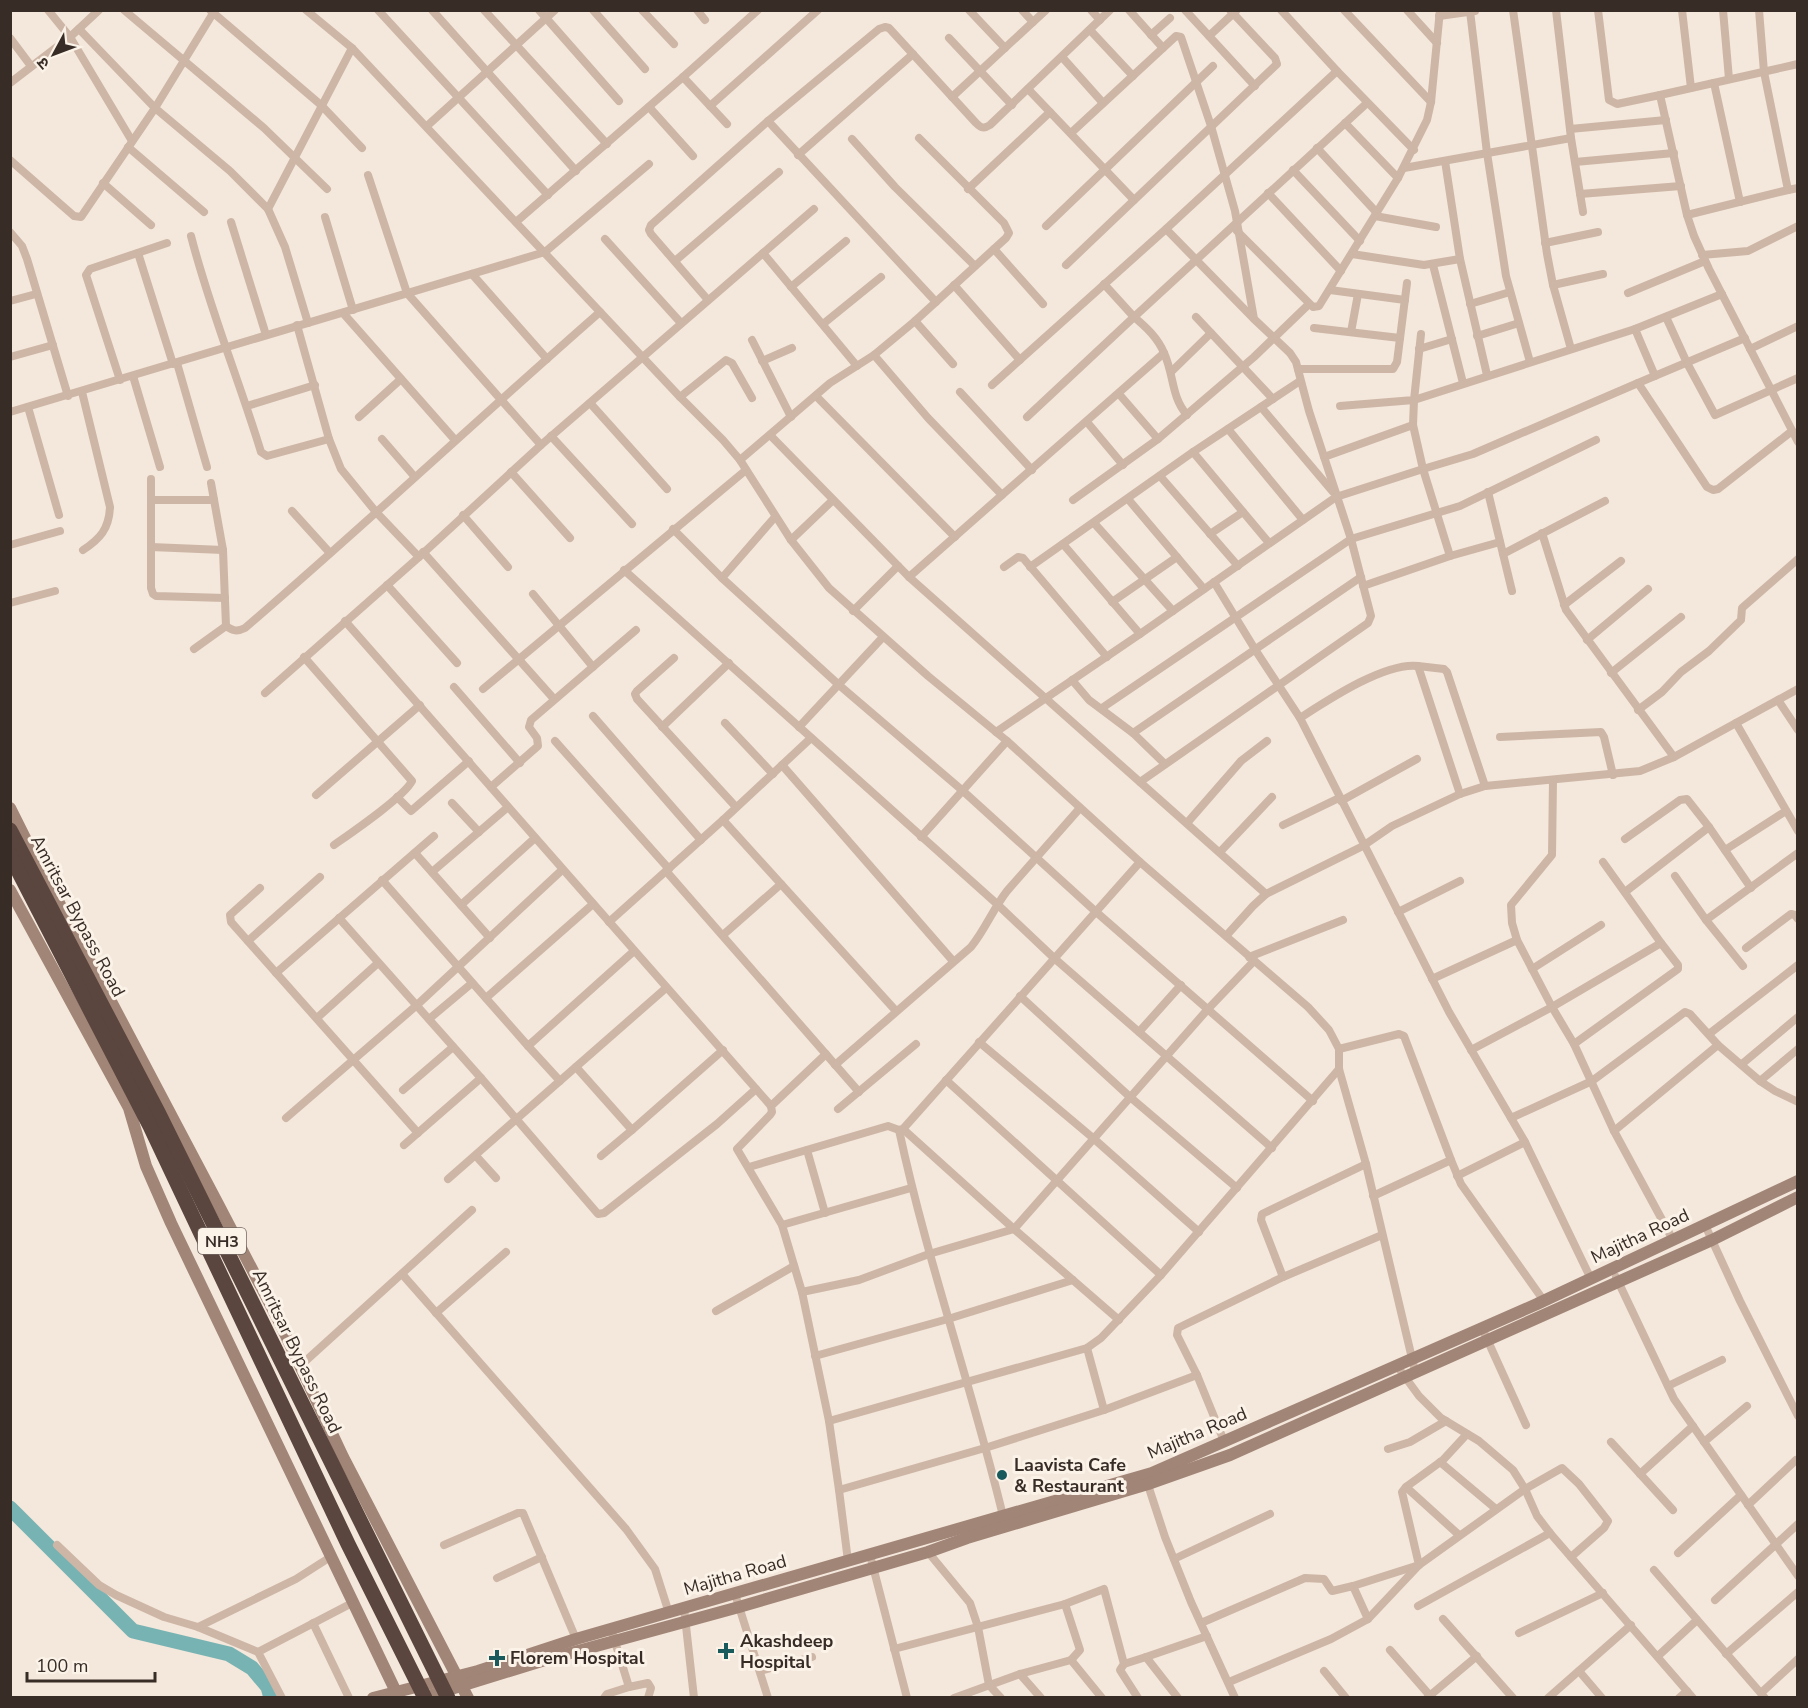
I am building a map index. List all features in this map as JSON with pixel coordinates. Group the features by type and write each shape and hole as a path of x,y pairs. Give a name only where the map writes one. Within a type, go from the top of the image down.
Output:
{"highway":[{"name":"Amritsar Bypass Road","path":"10,830 124,1045 212,1219 448,1698"},
{"name":"Amritsar Bypass Road","path":"10,855 150,1126 348,1544 424,1698"},
{"path":"134,1118 150,1126"},
{"path":"212,1219 232,1231"}],"main road":[{"path":"10,808 232,1231 343,1457 462,1687"},
{"path":"10,890 83,1020 134,1118 146,1166 171,1223 397,1694"},
{"name":"Majitha Road","path":"1485,1334 1544,1301 1797,1181"},
{"name":"Majitha Road","path":"373,1698 462,1687 478,1671 576,1640 613,1635 685,1615 739,1607 1003,1516 1147,1480 1224,1441 1618,1281 1796,1202"},
{"name":"Majitha Road","path":"424,1698 545,1660 669,1613 685,1615 735,1594 848,1561 871,1561 928,1552 1230,1455 1407,1368"}],"street":[{"path":"48,10 70,37 130,144 204,212"},
{"path":"10,83 70,37 99,10"},
{"path":"124,10 295,156 327,189"},
{"path":"306,10 352,48 723,440 740,460 791,540 829,588 853,612 1007,741 1140,862 1308,1007 1329,1030 1340,1049 1339,1069 1383,1235 1407,1368 1419,1396 1446,1421 1467,1434 1513,1470 1550,1533 1690,1694 1679,1698"},
{"path":"378,10 548,195"},
{"path":"432,10 576,171"},
{"path":"484,10 607,144"},
{"path":"539,10 619,101"},
{"path":"427,126 555,10"},
{"path":"593,10 645,69"},
{"path":"642,10 674,44"},
{"path":"697,10 705,20"},
{"path":"516,222 758,10"},
{"path":"710,106 818,10"},
{"path":"969,10 1005,48"},
{"path":"1022,10 1033,22"},
{"path":"952,97 1046,10"},
{"path":"1091,10 1100,20"},
{"path":"708,300 651,234 649,230 651,225 768,121 882,27 889,28 976,123 985,128 1012,105 1110,10"},
{"path":"1129,10 1163,48"},
{"path":"1185,10 1255,86"},
{"path":"1281,10 1414,150"},
{"path":"1344,10 1431,102"},
{"path":"1407,10 1437,43"},
{"path":"1513,10 1545,243 1553,285 1571,349"},
{"path":"1556,10 1570,133 1583,212"},
{"path":"1598,10 1609,100 1617,104 1797,64"},
{"path":"1682,10 1691,88"},
{"path":"1723,10 1729,79"},
{"path":"1687,215 1793,189 1764,72 1759,10"},
{"path":"10,160 78,218 84,214 154,108 213,11 321,105 362,148"},
{"path":"1237,227 1309,304 1317,308 1404,168 1427,120 1440,13 1472,11 1487,153 1510,292 1530,362"},
{"path":"1066,265 1274,68 1277,61 1233,12 1209,36"},
{"path":"1151,35 1170,18"},
{"path":"79,29 154,108 230,171 268,209 285,247 308,323"},
{"path":"1090,30 1133,76"},
{"path":"1071,133 1176,36 1181,37 1211,126 1235,211 1254,319"},
{"path":"10,38 32,66"},
{"path":"949,38 1012,105"},
{"path":"268,209 352,48"},
{"path":"798,155 913,54"},
{"path":"1062,57 1103,103"},
{"path":"1046,226 1213,66"},
{"path":"992,385 1337,71"},
{"path":"683,76 727,124"},
{"path":"1714,83 1740,202"},
{"path":"1028,89 1134,200"},
{"path":"1660,95 1687,215 1704,258 1772,388 1797,442"},
{"path":"1027,417 1196,258 1237,227 1268,193 1367,103"},
{"path":"648,107 693,156"},
{"path":"968,189 1050,112"},
{"path":"1404,168 1530,144 1570,133 1666,120"},
{"path":"768,121 936,302"},
{"path":"1345,123 1398,178"},
{"path":"740,460 842,375 874,355 915,321 1009,233 1008,228 919,138"},
{"path":"852,140 975,266"},
{"path":"1317,148 1376,214 1436,227"},
{"path":"1575,162 1674,153"},
{"path":"1445,161 1460,259 1487,375"},
{"path":"10,412 545,252 649,164"},
{"path":"1293,171 1360,241"},
{"path":"675,261 779,172"},
{"path":"368,175 407,293 541,445"},
{"path":"103,183 152,225"},
{"path":"1580,194 1682,186"},
{"path":"1268,193 1341,271"},
{"path":"265,693 551,436 814,209"},
{"path":"325,217 353,310"},
{"path":"231,222 266,335"},
{"path":"1628,294 1704,258 1748,250 1797,226"},
{"path":"1140,782 1370,621 1371,616 1351,539 1294,357 1166,229"},
{"path":"10,232 22,246 68,396"},
{"path":"1545,243 1599,232"},
{"path":"190,236 207,295 247,405 261,452 267,456 329,438"},
{"path":"605,239 681,323"},
{"path":"791,287 846,242"},
{"path":"120,380 86,275 90,269 167,243"},
{"path":"10,248 22,246"},
{"path":"994,249 1043,304"},
{"path":"138,253 207,466"},
{"path":"763,254 857,366"},
{"path":"1352,254 1424,265 1460,259"},
{"path":"1433,265 1463,383"},
{"path":"472,274 547,359"},
{"path":"1553,285 1603,274"},
{"path":"823,324 881,277"},
{"path":"1104,284 1156,338 1171,372 1176,399 1187,415"},
{"path":"1298,369 1393,369 1400,338 1407,284"},
{"path":"954,285 1020,360"},
{"path":"1330,290 1405,300"},
{"path":"1470,304 1510,292"},
{"path":"10,301 36,294"},
{"path":"1351,332 1358,294"},
{"path":"1340,406 1414,400 1635,329 1722,294"},
{"path":"1073,500 1158,439 1187,415 1275,338 1309,304"},
{"path":"226,626 239,631 245,628 600,312"},
{"path":"343,313 455,440"},
{"path":"1196,316 1273,399"},
{"path":"1666,317 1715,415 1797,378"},
{"path":"915,321 953,364"},
{"path":"1477,336 1519,323"},
{"path":"297,325 329,438 341,469 376,512 421,555 554,699"},
{"path":"1750,349 1797,326"},
{"path":"1314,328 1400,338"},
{"path":"1635,329 1655,376"},
{"path":"1171,372 1211,333"},
{"path":"1421,334 1413,425 1423,469 1450,556"},
{"path":"1419,349 1452,339"},
{"path":"996,732 1336,496 1473,454 1745,339"},
{"path":"752,340 791,417"},
{"path":"10,357 53,345"},
{"path":"762,361 792,348"},
{"path":"909,578 1164,353"},
{"path":"874,355 928,418 1002,495"},
{"path":"680,397 726,360 732,363 753,398"},
{"path":"133,376 160,467"},
{"path":"359,417 401,379"},
{"path":"1030,567 1193,452 1300,381"},
{"path":"1638,383 1707,487 1713,490 1718,489 1792,431"},
{"path":"247,405 315,385"},
{"path":"82,392 110,507 110,517 103,535 83,550"},
{"path":"960,392 1032,470"},
{"path":"1119,394 1158,439"},
{"path":"816,396 955,537"},
{"path":"590,403 667,489"},
{"path":"1262,406 1336,496"},
{"path":"28,407 58,515"},
{"path":"1087,422 1123,465"},
{"path":"1324,457 1413,425"},
{"path":"1228,429 1303,520"},
{"path":"770,435 909,578 1266,894"},
{"path":"551,436 632,524"},
{"path":"382,439 414,476"},
{"path":"1102,708 1351,539 1460,506 1596,440"},
{"path":"1193,452 1269,543"},
{"path":"483,689 746,470"},
{"path":"511,472 570,538"},
{"path":"1160,476 1238,566"},
{"path":"151,479 153,594 156,596 225,598"},
{"path":"211,483 223,550 226,626"},
{"path":"1488,492 1512,591"},
{"path":"1128,499 1204,589"},
{"path":"151,500 214,500"},
{"path":"791,540 833,500"},
{"path":"1503,554 1605,501"},
{"path":"292,511 330,553"},
{"path":"1210,534 1243,512"},
{"path":"463,515 508,567"},
{"path":"722,578 775,517"},
{"path":"1094,523 1173,611"},
{"path":"673,529 722,578 839,685 963,791 1095,911 1313,1101"},
{"path":"10,545 60,531"},
{"path":"1542,533 1564,605 1587,640 1674,757"},
{"path":"1133,733 1362,582 1500,542"},
{"path":"1063,544 1140,634"},
{"path":"151,546 223,550"},
{"path":"1004,567 1020,556 1107,657"},
{"path":"1112,602 1177,557"},
{"path":"1638,710 1717,644 1741,620 1742,608 1797,559"},
{"path":"1564,605 1621,561"},
{"path":"853,612 898,566"},
{"path":"624,570 998,904 1054,958 1272,1148"},
{"path":"1214,582 1300,718 1432,978 1525,1142 1591,1279"},
{"path":"387,585 457,663"},
{"path":"1587,640 1648,589"},
{"path":"10,603 55,591"},
{"path":"533,594 593,667"},
{"path":"1611,673 1681,617"},
{"path":"345,621 771,1106 772,1113 737,1147 737,1151 749,1167 782,1225 794,1266 829,1421 848,1561"},
{"path":"194,649 226,626"},
{"path":"491,787 538,746 537,738 529,727 531,720 636,630"},
{"path":"799,727 883,637"},
{"path":"304,657 412,781 410,787 334,845"},
{"path":"674,658 635,694 637,699 736,807"},
{"path":"662,727 729,663"},
{"path":"1300,718 1360,682 1399,668 1410,665 1446,670 1485,786"},
{"path":"1418,666 1460,794"},
{"path":"1072,680 1089,700 1133,733 1165,764"},
{"path":"454,687 520,763"},
{"path":"1226,936 1266,894 1364,846 1392,826 1460,794 1485,786 1640,771 1674,757 1797,689"},
{"path":"1778,700 1797,730"},
{"path":"316,795 420,705"},
{"path":"592,716 701,840"},
{"path":"725,723 773,774"},
{"path":"1736,723 1797,827"},
{"path":"1500,737 1601,732 1613,775"},
{"path":"609,922 811,738"},
{"path":"555,741 859,1092"},
{"path":"921,837 1007,741"},
{"path":"1186,823 1241,761 1267,741"},
{"path":"1283,825 1340,799 1417,759"},
{"path":"397,797 411,811 469,761"},
{"path":"782,765 952,961"},
{"path":"1553,780 1552,855 1511,905 1512,923 1517,940 1574,1044 1614,1131 1673,1240"},
{"path":"1220,852 1272,797"},
{"path":"1625,839 1684,799 1690,801 1751,888"},
{"path":"452,803 479,832"},
{"path":"432,872 508,807"},
{"path":"835,1065 976,941 998,904 1080,808"},
{"path":"1725,850 1786,811"},
{"path":"723,820 896,1011"},
{"path":"1625,892 1709,827"},
{"path":"276,973 434,836"},
{"path":"461,905 535,838"},
{"path":"415,853 490,938"},
{"path":"1706,920 1797,853"},
{"path":"901,1129 1140,862"},
{"path":"1574,1044 1678,969 1678,965 1603,862"},
{"path":"286,1118 417,1005 562,870"},
{"path":"1675,876 1743,966"},
{"path":"248,941 320,877"},
{"path":"382,880 560,1082"},
{"path":"1398,912 1460,881"},
{"path":"723,934 781,884"},
{"path":"260,888 230,915 231,922 418,1132"},
{"path":"486,999 593,904"},
{"path":"1746,948 1791,914 1796,915 1797,919"},
{"path":"339,918 482,1078 595,1212 601,1214 656,1173 756,1089"},
{"path":"801,1292 859,1280 930,1254 1014,1229 1252,959 1343,920"},
{"path":"1532,969 1601,925"},
{"path":"1432,978 1517,940"},
{"path":"1471,1050 1552,1007 1661,943"},
{"path":"528,1046 634,951"},
{"path":"316,1018 378,963"},
{"path":"1709,1034 1797,966"},
{"path":"429,1019 472,983"},
{"path":"1139,1032 1180,985"},
{"path":"448,1179 666,988"},
{"path":"1020,996 1130,1097 1237,1188"},
{"path":"1511,1118 1592,1082 1685,1012 1690,1014 1718,1044 1760,1081 1797,1102"},
{"path":"1742,1064 1797,1017"},
{"path":"1340,1049 1400,1034 1404,1036 1457,1176 1544,1301"},
{"path":"979,1042 1093,1138 1199,1232"},
{"path":"838,1109 916,1044"},
{"path":"1614,1131 1718,1044"},
{"path":"403,1090 453,1047"},
{"path":"1760,1081 1797,1049"},
{"path":"601,1156 723,1050"},
{"path":"771,1106 826,1054"},
{"path":"576,1067 632,1130"},
{"path":"829,1421 1087,1348 1101,1338 1161,1275 1339,1069"},
{"path":"404,1145 482,1078"},
{"path":"946,1080 1161,1275"},
{"path":"749,1167 888,1126 901,1129 1119,1320"},
{"path":"901,1129 911,1188 986,1448 1003,1516"},
{"path":"1457,1176 1525,1142"},
{"path":"807,1150 825,1213"},
{"path":"476,1156 496,1178"},
{"path":"1373,1196 1451,1160"},
{"path":"1283,1277 1261,1220 1262,1214 1366,1164"},
{"path":"782,1225 911,1188"},
{"path":"300,1366 472,1210"},
{"path":"1705,1225 1797,1416"},
{"path":"1224,1441 1197,1375 1177,1335 1178,1328 1283,1277 1383,1235"},
{"path":"436,1313 506,1252"},
{"path":"716,1311 794,1266"},
{"path":"1612,1269 1674,1399 1797,1576"},
{"path":"402,1274 626,1529 655,1569 669,1613"},
{"path":"815,1356 948,1319 1073,1280"},
{"path":"1485,1334 1526,1425"},
{"path":"1087,1348 1104,1410"},
{"path":"1668,1386 1722,1360"},
{"path":"839,1490 986,1448 1104,1410 1197,1375"},
{"path":"1704,1442 1747,1406"},
{"path":"1388,1449 1410,1442 1446,1421"},
{"path":"1640,1474 1693,1426"},
{"path":"1419,1564 1402,1493 1406,1486 1440,1462 1467,1434"},
{"path":"1611,1442 1673,1510"},
{"path":"1748,1505 1796,1460"},
{"path":"1440,1462 1496,1509"},
{"path":"1229,1682 1331,1639 1368,1619 1419,1564 1526,1489 1564,1468 1607,1519 1604,1528 1571,1557"},
{"path":"1147,1480 1164,1537 1235,1698"},
{"path":"1406,1486 1459,1535"},
{"path":"1678,1553 1741,1495"},
{"path":"444,1545 521,1513 525,1516 576,1640"},
{"path":"1174,1559 1270,1514"},
{"path":"1715,1600 1797,1524"},
{"path":"1418,1606 1550,1533"},
{"path":"57,1545 99,1585 116,1595 164,1617 198,1627 258,1652 282,1698"},
{"path":"928,1552 967,1598 978,1627 989,1684 1001,1698"},
{"path":"198,1627 296,1579 332,1556"},
{"path":"497,1578 542,1557"},
{"path":"871,1561 907,1698"},
{"path":"1201,1623 1305,1578 1324,1579 1332,1591 1419,1564"},
{"path":"1654,1570 1763,1695 1797,1659"},
{"path":"1353,1586 1368,1619"},
{"path":"894,1649 1065,1604 1103,1589 1124,1664"},
{"path":"1726,1654 1797,1592"},
{"path":"1519,1633 1603,1593"},
{"path":"735,1594 768,1698"},
{"path":"258,1652 354,1602"},
{"path":"954,1698 989,1684 1071,1660 1080,1650 1065,1604"},
{"path":"685,1615 694,1698"},
{"path":"1443,1618 1513,1698"},
{"path":"1658,1656 1697,1620"},
{"path":"313,1623 349,1698"},
{"path":"1548,1698 1631,1625"},
{"path":"613,1635 629,1687"},
{"path":"1138,1698 1120,1670 1124,1664 1207,1636"},
{"path":"1390,1650 1430,1697 1477,1656"},
{"path":"760,1671 812,1657"},
{"path":"1146,1657 1178,1698"},
{"path":"1071,1660 1102,1698"},
{"path":"1324,1671 1346,1698"},
{"path":"1579,1671 1602,1698"},
{"path":"1020,1674 1041,1698"},
{"path":"604,1698 607,1694 648,1683 651,1688 648,1698"}],"waterway":[{"path":"10,1508 133,1631 229,1654 252,1668 268,1687 271,1698"}],"place":[{"name":"Laavista Cafe & Restaurant","path":"1002,1475"},
{"name":"Akashdeep Hospital","path":"726,1651"},
{"name":"Florem Hospital","path":"497,1658"}]}
